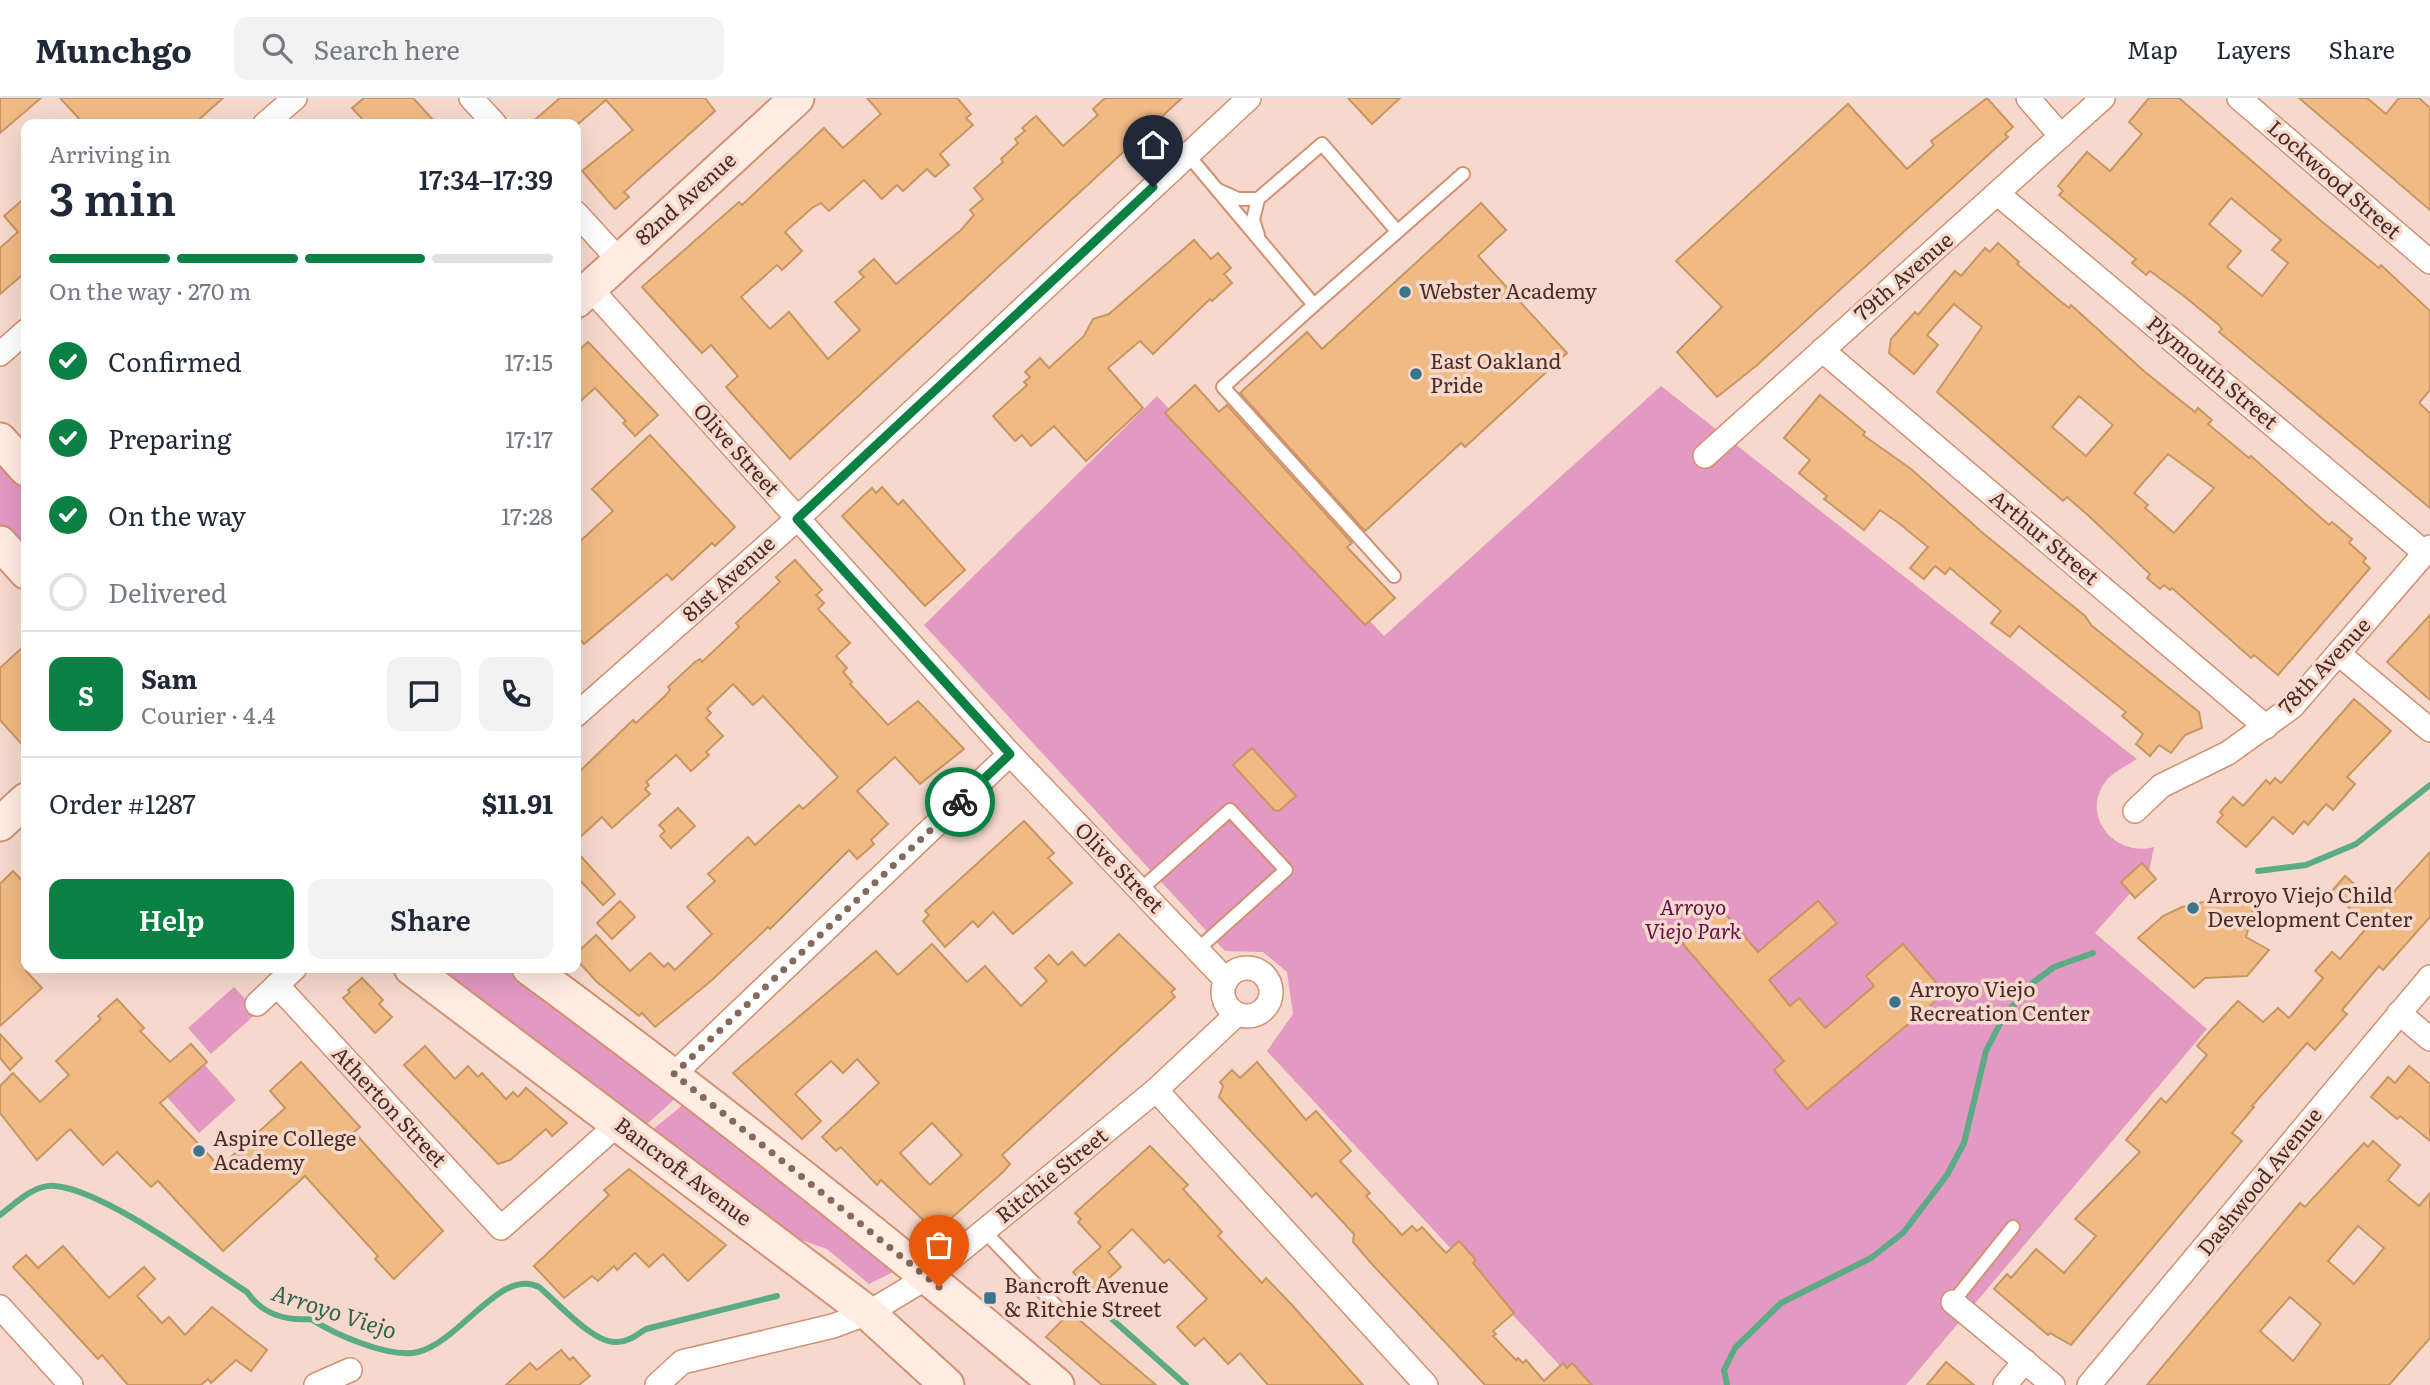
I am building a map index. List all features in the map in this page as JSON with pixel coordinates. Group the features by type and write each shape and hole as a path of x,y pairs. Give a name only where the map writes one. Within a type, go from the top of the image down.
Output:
{"main road":[{"name":"82nd Avenue","path":"583,294 797,98"},
{"path":"0,440 21,463"},
{"path":"0,542 21,566"},
{"path":"0,824 21,805"},
{"name":"Bancroft Avenue","path":"417,973 460,1008 619,1123 868,1313 947,1385"},
{"path":"536,973 674,1074 928,1277 1057,1385"}],"street":[{"path":"271,119 295,98"},
{"path":"471,98 490,119"},
{"name":"81st Avenue","path":"581,711 797,519 1249,98"},
{"path":"2028,98 2061,136"},
{"name":"79th Avenue","path":"1705,456 2103,98"},
{"name":"Lockwood Street","path":"2239,98 2430,262"},
{"name":"Plymouth Street","path":"1998,194 2428,550"},
{"path":"581,218 619,260"},
{"name":"Olive Street","path":"583,294 797,519 1010,754 1226,980"},
{"path":"0,354 21,335"},
{"name":"Arthur Street","path":"1822,350 2266,727"},
{"name":"78th Avenue","path":"2135,811 2161,786 2228,753 2292,706 2428,550"},
{"path":"2339,654 2430,730"},
{"path":"674,1074 1010,754"},
{"path":"1252,968 1264,974 1272,994 1265,1008 1247,1016 1237,1014 1225,1000 1226,980 1239,969 1252,968"},
{"path":"257,1004 290,973"},
{"name":"Dashwood Avenue","path":"2089,1385 2208,1246 2430,977"},
{"name":"Atherton Street","path":"277,985 501,1227 619,1123"},
{"path":"2399,1013 2430,1038"},
{"name":"Ritchie Street","path":"657,1385 682,1362 833,1326 868,1313 928,1277 1156,1090 1237,1014"},
{"path":"1156,1090 1426,1385"},
{"path":"1953,1302 2053,1385"},
{"path":"0,1307 71,1385"},
{"path":"2005,1385 2025,1362"},
{"path":"316,1385 350,1370"}],"lane":[{"path":"1270,255 1255,230 1253,220 1258,199 1322,144 1397,231"},
{"path":"1188,155 1314,305"},
{"path":"1394,576 1223,387 1463,174"},
{"path":"1216,189 1238,200 1258,199"},
{"path":"1140,890 1230,810 1286,870 1197,950"},
{"path":"1953,1302 2013,1227"},
{"path":"984,1231 1060,1311"}],"green space":[{"name":"Arroyo Viejo Park","path":"1661,386 2137,759 2106,781 2099,794 2097,808 2099,820 2115,840 2140,849 2154,847 2149,872 2095,933 2207,1029 1906,1385 1578,1385 1267,1051 1293,1014 1287,972 1263,952 1225,951 924,625 1157,396 1384,636"},
{"path":"0,463 21,486 21,551 0,527"},
{"path":"440,973 514,973 679,1095 646,1125"},
{"path":"234,987 258,1012 211,1054 188,1028"},
{"path":"204,1064 236,1100 199,1133 167,1097"},
{"path":"689,1100 899,1269 869,1284 827,1249 793,1237 652,1130"}],"building":[{"path":"0,98 41,98 0,133"},
{"path":"60,98 223,98 200,119 79,119"},
{"path":"364,98 413,98 432,119 362,119 352,108"},
{"path":"560,98 705,98 715,111 624,192 629,197 615,209 582,171 633,130 606,100 581,121 581,119 536,119"},
{"path":"867,98 957,98 971,114 966,118 973,125 940,154 949,165 935,177 927,169 903,191 897,185 882,199 864,180 829,211 821,203 812,208 785,232 802,251 782,270 777,265 741,297 770,329 789,312 828,359 860,330 835,302 864,277 859,272 874,259 896,284 961,230 974,215 970,210 983,199 974,188 1003,162 1001,159 1018,143 1015,139 1025,131 1022,128 1036,116 1063,146 1098,115 1093,109 1105,98 1182,98 790,459 726,387 738,376 711,345 702,353 642,287 739,202 742,205 824,128 843,148 881,114"},
{"path":"1348,98 1400,98 1372,124"},
{"path":"1987,98 2013,127 2005,134 2008,137 1756,366 1717,397 1677,352 1722,307 1676,261 1848,104 1907,169 1934,145 1931,141"},
{"path":"2149,98 2179,98 2320,220 2379,268 2381,265 2430,311 2430,390 2419,403 2430,413 2430,508 2219,332 2222,329 2219,325 2184,296 2150,271 2146,275 2132,263 2136,259 2059,195 2063,191 2058,186 2087,152 2110,171 2142,134 2129,122","holes":["2231,198 2281,240 2272,250 2288,263 2262,296 2227,267 2241,251 2209,224"]},
{"path":"2299,98 2367,98 2386,114 2399,98 2419,98 2430,108 2430,210"},
{"path":"21,201 21,276 0,294 0,248 18,232 4,216"},
{"path":"1481,203 1506,230 1478,256 1567,353 1465,447 1461,443 1365,531 1240,393 1307,332 1322,349"},
{"path":"1194,240 1211,259 1218,253 1231,268 1224,274 1232,283 1212,301 1210,299 1153,354 1140,341 1108,368 1143,408 1086,461 1054,426 1031,446 1022,435 1015,441 993,416 1027,385 1024,382 1030,377 1025,372 1040,358 1049,368 1084,336 1093,319 1109,314"},
{"path":"1998,243 2019,262 2017,264 2060,301 2069,308 2071,305 2145,372 2195,412 2198,408 2212,420 2208,424 2249,458 2251,456 2329,525 2332,522 2352,539 2349,543 2366,558 2363,562 2370,568 2278,675 2254,655 2251,658 2172,588 2170,590 2164,585 2160,589 2147,578 2150,574 2090,517 2067,497 2063,501 1937,392 1982,327 1954,304 1927,335 1938,345 1914,374 1889,353 1891,339 1915,312 1918,315 1955,271 1961,276 1985,248 1990,252","holes":["2079,396 2113,425 2086,456 2052,427","2168,454 2214,488 2174,533 2145,508 2148,505 2134,493"]},
{"path":"588,342 658,415 635,436 623,423 626,421 595,388 581,401 581,348"},
{"path":"1195,385 1219,412 1227,405 1352,543 1347,547 1395,598 1365,625 1165,413"},
{"path":"1820,395 1865,432 1863,435 1911,469 1984,534 2085,616 2092,626 2199,712 2202,728 2185,735 2171,753 2159,745 2150,756 2136,744 2143,734 2122,716 2126,712 2019,626 2010,637 1991,623 2001,611 1950,568 1945,574 1935,566 1924,579 1910,568 1928,547 1900,524 1880,510 1864,530 1824,499 1827,496 1799,473 1810,460 1784,438"},
{"path":"650,435 735,527 715,546 712,543 672,580 667,574 584,644 581,641 581,540 613,511 592,489"},
{"path":"882,487 898,505 903,500 965,570 925,606 842,516 872,488 876,493"},
{"path":"795,560 822,590 816,595 824,603 818,609 850,643 836,656 847,668 843,672 852,682 850,684 888,725 918,701 964,749 920,784 895,757 857,791 888,824 871,840 874,844 857,859 849,850 770,929 768,927 712,980 655,1027 642,1013 639,1016 597,982 581,964 581,949 596,935 630,971 650,953 664,967 668,963 675,970 712,934 687,907 715,881 708,874 748,837 755,845 799,805 803,809 838,777 763,696 753,705 733,684 707,709 711,713 706,718 723,736 706,752 709,755 691,771 676,755 646,782 649,785 645,789 650,794 612,828 602,817 581,836 581,770 633,720 636,723 665,696 670,690 668,687 695,662 700,659 702,662 739,627 736,623 780,582 776,577"},
{"path":"2430,615 2430,700 2387,662"},
{"path":"21,649 21,743 0,720 0,668"},
{"path":"2354,699 2391,731 2347,777 2355,784 2333,810 2326,804 2308,825 2304,821 2293,834 2273,817 2246,847 2217,822 2223,815 2220,812 2233,797 2243,806 2266,780 2270,784 2275,778 2281,783"},
{"path":"1252,748 1296,796 1279,811 1274,810 1233,765"},
{"path":"678,808 695,826 671,848 660,836 665,831 659,825"},
{"path":"1024,821 1054,853 1048,858 1072,883 1013,934 993,912 978,927 973,921 945,947 923,921 929,915 925,911"},
{"path":"2430,852 2430,917 2383,970 2379,966 2342,1010 2347,1014 2315,1050 2307,1043 2252,1106 2254,1107 2232,1133 2242,1141 2071,1345 2050,1333 2048,1335 1994,1289 2007,1274 2011,1278 2036,1249 2064,1273 2096,1236 2075,1219 2140,1152 2126,1140 2161,1098 2166,1103 2207,1055 2197,1046 2211,1030 2238,1001 2263,1022 2278,1008 2289,1018 2323,978 2315,971 2332,952 2340,959 2369,925 2331,892 2345,876 2376,903 2386,891 2391,895"},
{"path":"581,857 615,894 603,905 581,881"},
{"path":"2142,863 2156,879 2135,898 2121,882"},
{"path":"13,871 21,880 21,973 28,973 42,988 0,1026 0,884"},
{"path":"2212,900 2254,905 2246,937 2269,950 2247,976 2205,978 2194,988 2138,938 2163,916 2182,907"},
{"path":"620,901 635,917 612,939 597,923"},
{"name":"Arroyo Viejo Recreation Center","path":"1818,901 1837,923 1769,980 1790,1006 1799,998 1825,1028 1874,986 1866,976 1903,944 1945,993 1807,1109 1774,1070 1784,1061 1682,943 1722,910 1758,952"},
{"path":"1119,934 1175,989 1171,992 1175,997 1002,1155 1010,1164 936,1232 881,1180 877,1185 841,1147 836,1151 822,1137 879,1083 857,1059 843,1073 831,1061 795,1094 821,1121 802,1139 733,1073 876,951 898,975 932,944 967,982 985,966 1021,1006 1047,981 1035,968 1049,955 1058,965 1072,952 1085,966","holes":["932,1123 962,1155 930,1185 900,1153"]},
{"path":"362,978 383,1000 379,1004 392,1017 375,1033 343,998"},
{"path":"117,999 144,1028 140,1031 170,1062 191,1044 207,1062 160,1103 220,1167 285,1108 270,1091 301,1062 360,1127 354,1132 443,1231 394,1279 375,1259 378,1256 305,1176 223,1251 158,1181 151,1187 117,1152 103,1165 70,1129 37,1160 0,1113 0,1086 13,1073 40,1102 69,1075 56,1061 101,1019 98,1016"},
{"path":"0,1034 22,1058 10,1070 0,1058"},
{"path":"425,1046 455,1079 468,1066 478,1077 482,1073 506,1099 513,1092 518,1097 526,1088 567,1123 552,1136 546,1129 510,1160 498,1164 404,1065"},
{"path":"1257,1062 1306,1120 1316,1111 1351,1151 1340,1161 1370,1193 1366,1196 1402,1235 1412,1226 1417,1231 1422,1227 1446,1253 1459,1241 1476,1260 1473,1263 1514,1313 1493,1331 1496,1334 1493,1336 1516,1360 1518,1358 1523,1363 1526,1360 1544,1381 1563,1363 1567,1368 1572,1363 1592,1385 1485,1385 1371,1263 1353,1242 1354,1234 1316,1193 1312,1197 1219,1097 1223,1086 1220,1082 1232,1070 1240,1078"},
{"path":"2409,1066 2430,1084 2430,1141 2400,1116 2397,1119 2371,1097 2388,1077 2395,1083"},
{"path":"2373,1141 2400,1165 2388,1180 2419,1206 2430,1193 2430,1338 2389,1385 2147,1385 2300,1203 2305,1207 2364,1143 2368,1147","holes":["2358,1226 2384,1248 2354,1284 2328,1261","2290,1297 2321,1324 2293,1361 2260,1331"]},
{"path":"1150,1146 1188,1185 1183,1189 1222,1232 1218,1236 1262,1283 1266,1278 1363,1385 1268,1385 1240,1353 1228,1364 1204,1338 1195,1346 1177,1327 1207,1299 1169,1259 1164,1263 1132,1229 1108,1252 1121,1267 1093,1293 1073,1272 1101,1247 1078,1222 1081,1219 1075,1213"},
{"path":"629,1169 726,1245 688,1281 663,1254 649,1267 635,1253 617,1270 614,1266 598,1281 592,1276 564,1298 534,1266 609,1195 604,1190"},
{"path":"63,1246 109,1298 144,1267 155,1279 137,1296 162,1323 169,1317 185,1335 212,1307 267,1350 251,1371 236,1360 211,1383 208,1379 201,1385 128,1385 102,1355 98,1359 13,1267 26,1255 38,1268"},
{"path":"1070,1312 1156,1385 1102,1385 1046,1337"},
{"path":"561,1350 570,1360 573,1357 590,1376 579,1385 506,1385 530,1363 537,1370"},
{"path":"1946,1362 1974,1385 1927,1385"}],"waterway":[{"name":"Arroyo Viejo","path":"2258,871 2306,865 2356,844 2430,785"},
{"name":"Arroyo Viejo","path":"1727,1385 1724,1370 1735,1348 1781,1303 1871,1258 1903,1233 1947,1175 1964,1143 1986,1051 2003,1018 2031,984 2054,967 2093,953"},
{"name":"Arroyo Viejo","path":"0,1215 40,1188 55,1186 76,1191 99,1200 153,1230 247,1292 267,1311 293,1319 311,1319 348,1338 393,1352 418,1352 434,1345 495,1296 510,1287 525,1284 539,1287 596,1336 615,1342 627,1340 646,1329 777,1296"},
{"name":"Arroyo Viejo","path":"1104,1312 1186,1385"}],"way so far":[{"path":"939,1287 674,1074 960,802"}],"place":[{"name":"Webster Academy","path":"1405,292"},
{"name":"East Oakland Pride","path":"1416,374"},
{"name":"Arroyo Viejo Child Development Center","path":"2193,908"},
{"name":"Arroyo Viejo Recreation Center","path":"1895,1002"},
{"name":"Aspire College Academy","path":"199,1151"},
{"name":"Bancroft Avenue & Ritchie Street","path":"990,1298"}],"route":[{"path":"960,802 1010,754 797,519 1153,187"}]}
